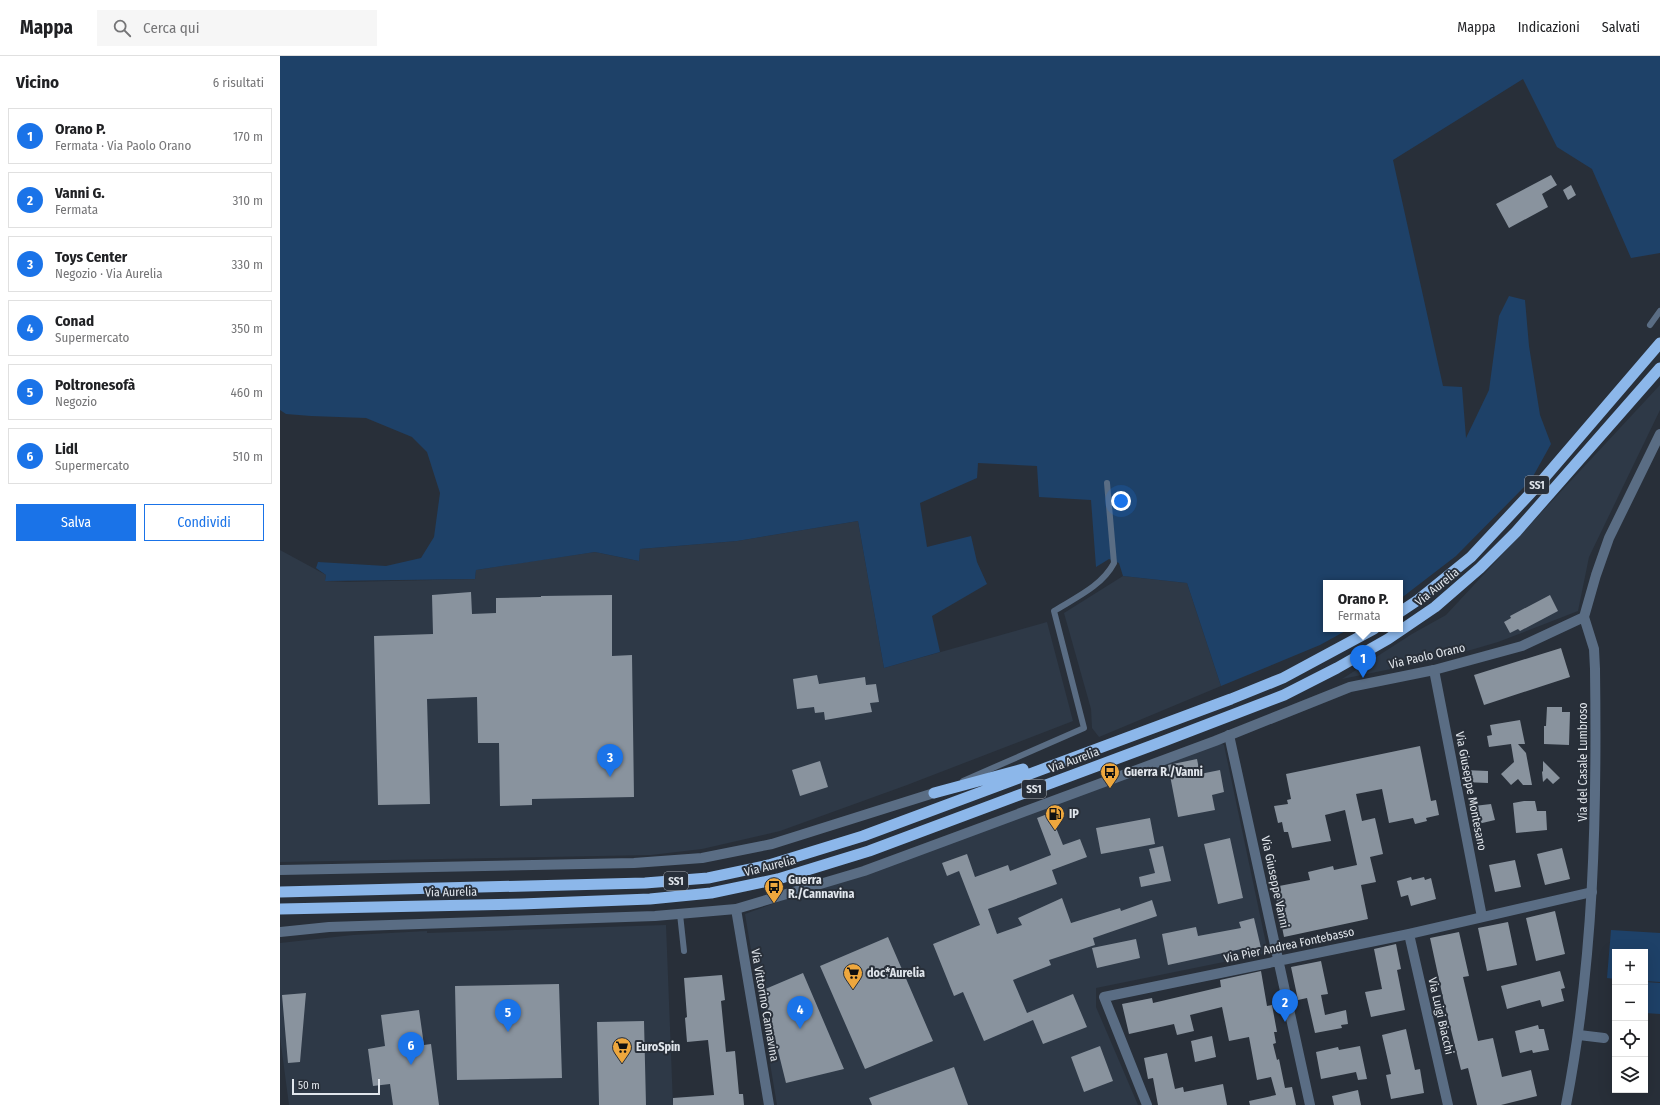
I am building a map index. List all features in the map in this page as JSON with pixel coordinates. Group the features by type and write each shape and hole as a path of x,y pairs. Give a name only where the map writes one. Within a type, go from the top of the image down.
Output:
{"highway":[{"path":"1640,366 1660,335"},
{"name":"Via Aurelia","path":"1403,610 1418,600 1471,557 1540,483 1660,344"},
{"name":"Via Aurelia","path":"1403,629 1434,607 1480,568 1516,532 1660,368"},
{"name":"Via Aurelia","path":"280,892 645,883 708,878 769,865 863,836 1232,699 1283,678 1368,632"},
{"name":"Via Aurelia","path":"280,909 521,904 650,899 711,893 771,880 869,851 1164,742 1277,698 1337,668 1398,632"},
{"path":"934,793 1022,770 1053,765"}],"street":[{"path":"1584,617 1604,549 1660,434"},
{"name":"Via Paolo Orano","path":"1229,735 1350,687 1383,679 1434,670 1522,646 1584,617"},
{"name":"Via del Casale Lumbroso","path":"1566,1105 1579,1035 1592,892 1596,824 1594,649 1584,617"},
{"name":"Via Giuseppe Montesano","path":"1434,670 1482,917"},
{"path":"280,932 329,926 618,918 736,909 864,871 1229,735"},
{"name":"Via Giuseppe Vanni","path":"1229,735 1310,1105"},
{"name":"Via Aurelia","path":"280,870 648,863 702,858 772,844 934,793"},
{"name":"Via Pier Andrea Fontebasso","path":"1147,1105 1104,997 1409,934 1592,892"},
{"name":"Via Vittorino Cannavina","path":"736,909 769,1105"},
{"name":"Via Luigi Biacchi","path":"1409,934 1448,1105"},
{"path":"1579,1035 1604,1038"}],"lane":[{"path":"1650,325 1660,311"},
{"path":"934,793 1084,728 1054,611 1101,581 1109,573 1114,564 1107,483"},
{"path":"680,914 684,951"}],"shaded area":[{"path":"280,56 1660,56 1660,253 1631,258 1592,169 1557,147 1523,79 1393,160 1443,386 1462,387 1466,438 1489,390 1499,316 1509,296 1525,300 1529,346 1540,415 1551,444 1531,480 1456,556 1403,597 1403,580 1323,580 1323,632 1344,632 1320,645 1221,686 1187,583 1123,576 1119,563 1109,559 1096,567 1091,500 1039,497 1037,466 978,463 977,478 920,503 927,547 971,536 977,562 987,584 932,616 940,652 884,668 858,521 737,541 640,549 639,561 595,552 476,570 475,579 325,581 326,575 316,568 318,562 386,566 421,558 434,537 440,493 427,452 412,437 366,418 286,414 280,410"},
{"path":"1660,385 1660,410 1589,557 1578,611 1498,642 1440,659 1342,679 1412,634 1446,615"},
{"path":"858,521 884,668 1047,622 1073,721 907,785 780,831 702,849 651,855 280,862 280,550 326,575 325,581 347,582 475,579 476,570 526,562 595,552 639,561 640,549 737,541"},
{"path":"1123,576 1187,583 1221,686 1099,737 1092,728 1091,709 1064,613"},
{"path":"1215,741 1224,745 1268,953 1096,988 1096,1007 1138,1105 777,1105 745,914"},
{"path":"666,925 673,1105 289,1105 280,1037 280,943 353,935 427,931 427,933"},
{"path":"1611,930 1660,933 1660,982 1648,981 1648,949 1612,949 1612,979 1607,978"},
{"path":"1648,982 1660,983 1660,1014 1648,1013"}],"building":[{"path":"1551,175 1557,185 1542,194 1548,207 1509,228 1496,204"},
{"path":"1571,185 1576,195 1568,200 1563,190"},
{"path":"471,592 472,614 496,613 496,598 612,595 612,656 632,655 634,797 532,799 532,805 500,806 499,743 478,743 477,697 427,699 430,804 378,805 374,636 433,634 432,595"},
{"path":"1550,595 1558,611 1520,631 1518,629 1510,633 1504,622 1511,618 1510,616"},
{"path":"1561,648 1570,677 1484,705 1474,675"},
{"path":"817,675 819,684 865,677 866,685 876,684 879,702 870,703 872,712 825,720 824,712 815,713 814,707 797,709 793,679"},
{"path":"1547,707 1562,707 1562,712 1570,712 1569,745 1544,744 1544,726 1546,726"},
{"path":"1520,720 1525,744 1518,744 1526,753 1532,785 1523,785 1518,779 1511,785 1501,774 1514,762 1511,744 1489,747 1487,736 1492,735 1490,725"},
{"path":"1420,746 1431,801 1436,800 1439,815 1426,818 1427,821 1415,824 1413,818 1389,823 1382,789 1356,794 1362,821 1375,818 1383,854 1370,857 1376,882 1361,885 1368,919 1284,937 1274,887 1310,880 1308,872 1333,866 1334,870 1357,865 1345,810 1325,815 1331,841 1292,848 1288,832 1284,832 1282,822 1278,823 1274,806 1288,804 1287,800 1291,799 1286,774"},
{"path":"1197,759 1200,774 1220,770 1224,792 1212,795 1215,810 1178,817 1168,765"},
{"path":"820,761 828,787 800,796 792,770"},
{"path":"1543,761 1560,778 1553,784 1547,778 1543,782"},
{"path":"1464,770 1488,771 1488,783 1464,782"},
{"path":"1535,801 1537,811 1546,811 1547,830 1516,833 1513,803"},
{"path":"1491,804 1495,820 1478,824 1474,806"},
{"path":"1050,813 1063,845 1080,839 1087,857 1052,870 1057,884 988,909 997,934 1022,925 1018,918 1062,898 1071,923 1120,908 1121,911 1152,900 1157,916 1093,938 1095,945 1049,960 1051,965 1013,980 1027,1013 1073,994 1087,1027 1043,1044 1033,1020 984,1041 963,992 954,996 933,944 980,925 959,871 947,876 942,863 967,854 975,877 1008,865 1010,871 1051,855 1037,818"},
{"path":"1150,818 1155,844 1101,854 1096,828"},
{"path":"1230,838 1243,898 1218,904 1204,844"},
{"path":"1163,846 1171,881 1141,887 1139,877 1155,873 1149,849"},
{"path":"1562,848 1570,879 1545,885 1537,854"},
{"path":"1515,860 1521,887 1495,892 1489,865"},
{"path":"1411,877 1412,880 1424,877 1425,880 1431,878 1436,899 1411,906 1408,895 1401,897 1397,881"},
{"path":"1555,911 1565,954 1536,961 1526,918"},
{"path":"1254,918 1261,948 1246,952 1246,948 1168,965 1162,934 1196,927 1198,936 1241,928 1239,922"},
{"path":"1508,922 1517,965 1487,971 1478,928"},
{"path":"1459,932 1469,976 1463,977 1478,1041 1493,1038 1502,1077 1531,1070 1537,1096 1501,1105 1477,1105 1468,1068 1461,1070 1430,938"},
{"path":"888,937 933,1041 865,1069 820,966"},
{"path":"1136,939 1140,958 1097,968 1092,948"},
{"path":"1396,944 1401,969 1397,970 1405,1010 1371,1017 1365,992 1382,989 1374,949"},
{"path":"1321,961 1328,994 1321,995 1325,1015 1346,1010 1348,1024 1341,1025 1342,1028 1315,1033 1307,998 1298,1000 1291,967"},
{"path":"1261,971 1267,1006 1272,1005 1277,1032 1274,1032 1276,1043 1273,1044 1277,1060 1279,1059 1285,1088 1292,1087 1296,1105 1250,1105 1249,1101 1276,1095 1271,1077 1257,1080 1249,1037 1229,1041 1222,1007 1190,1015 1194,1031 1177,1035 1174,1024 1129,1034 1122,1004 1152,998 1153,1003 1221,987 1220,980"},
{"path":"1560,971 1565,988 1561,989 1564,1001 1542,1007 1540,1000 1507,1009 1501,986"},
{"path":"803,973 844,1069 786,1083 763,990"},
{"path":"722,975 725,1000 721,1001 726,1052 735,1051 739,1094 743,1094 744,1105 673,1105 673,1098 714,1095 708,1040 687,1042 684,978"},
{"path":"559,984 562,1078 457,1080 455,986"},
{"path":"306,993 300,1062 288,1063 282,995"},
{"path":"419,1010 424,1045 431,1044 439,1105 393,1105 390,1084 373,1086 368,1049 385,1046 381,1015"},
{"name":"EuroSpin","path":"644,1021 646,1105 599,1105 597,1022"},
{"path":"1538,1025 1539,1029 1544,1029 1549,1050 1533,1053 1532,1050 1520,1053 1515,1031"},
{"path":"1406,1029 1415,1070 1420,1069 1424,1093 1391,1099 1386,1075 1391,1074 1382,1035"},
{"path":"1212,1036 1216,1057 1195,1062 1191,1041"},
{"path":"1100,1046 1113,1081 1084,1092 1071,1057"},
{"path":"1360,1046 1367,1079 1358,1080 1356,1072 1321,1079 1316,1052 1338,1047 1339,1050"},
{"path":"1167,1053 1175,1089 1183,1087 1184,1092 1223,1084 1227,1105 1158,1105 1153,1078 1148,1079 1144,1058"},
{"path":"954,1067 968,1105 872,1105 869,1098"},
{"path":"1358,1090 1361,1105 1334,1105 1332,1096"}],"place":[{"name":"Orano P.","path":"1363,678"},
{"name":"Toys Center","path":"610,777"},
{"name":"Guerra R./Vanni","path":"1110,789"},
{"name":"IP","path":"1055,831"},
{"name":"Guerra R./Cannavina","path":"774,904"},
{"name":"doc*Aurelia","path":"853,990"},
{"name":"Vanni G.","path":"1285,1022"},
{"name":"Conad","path":"800,1029"},
{"name":"Poltronesofà","path":"508,1032"},
{"name":"EuroSpin","path":"622,1064"},
{"name":"Lidl","path":"411,1065"}]}
